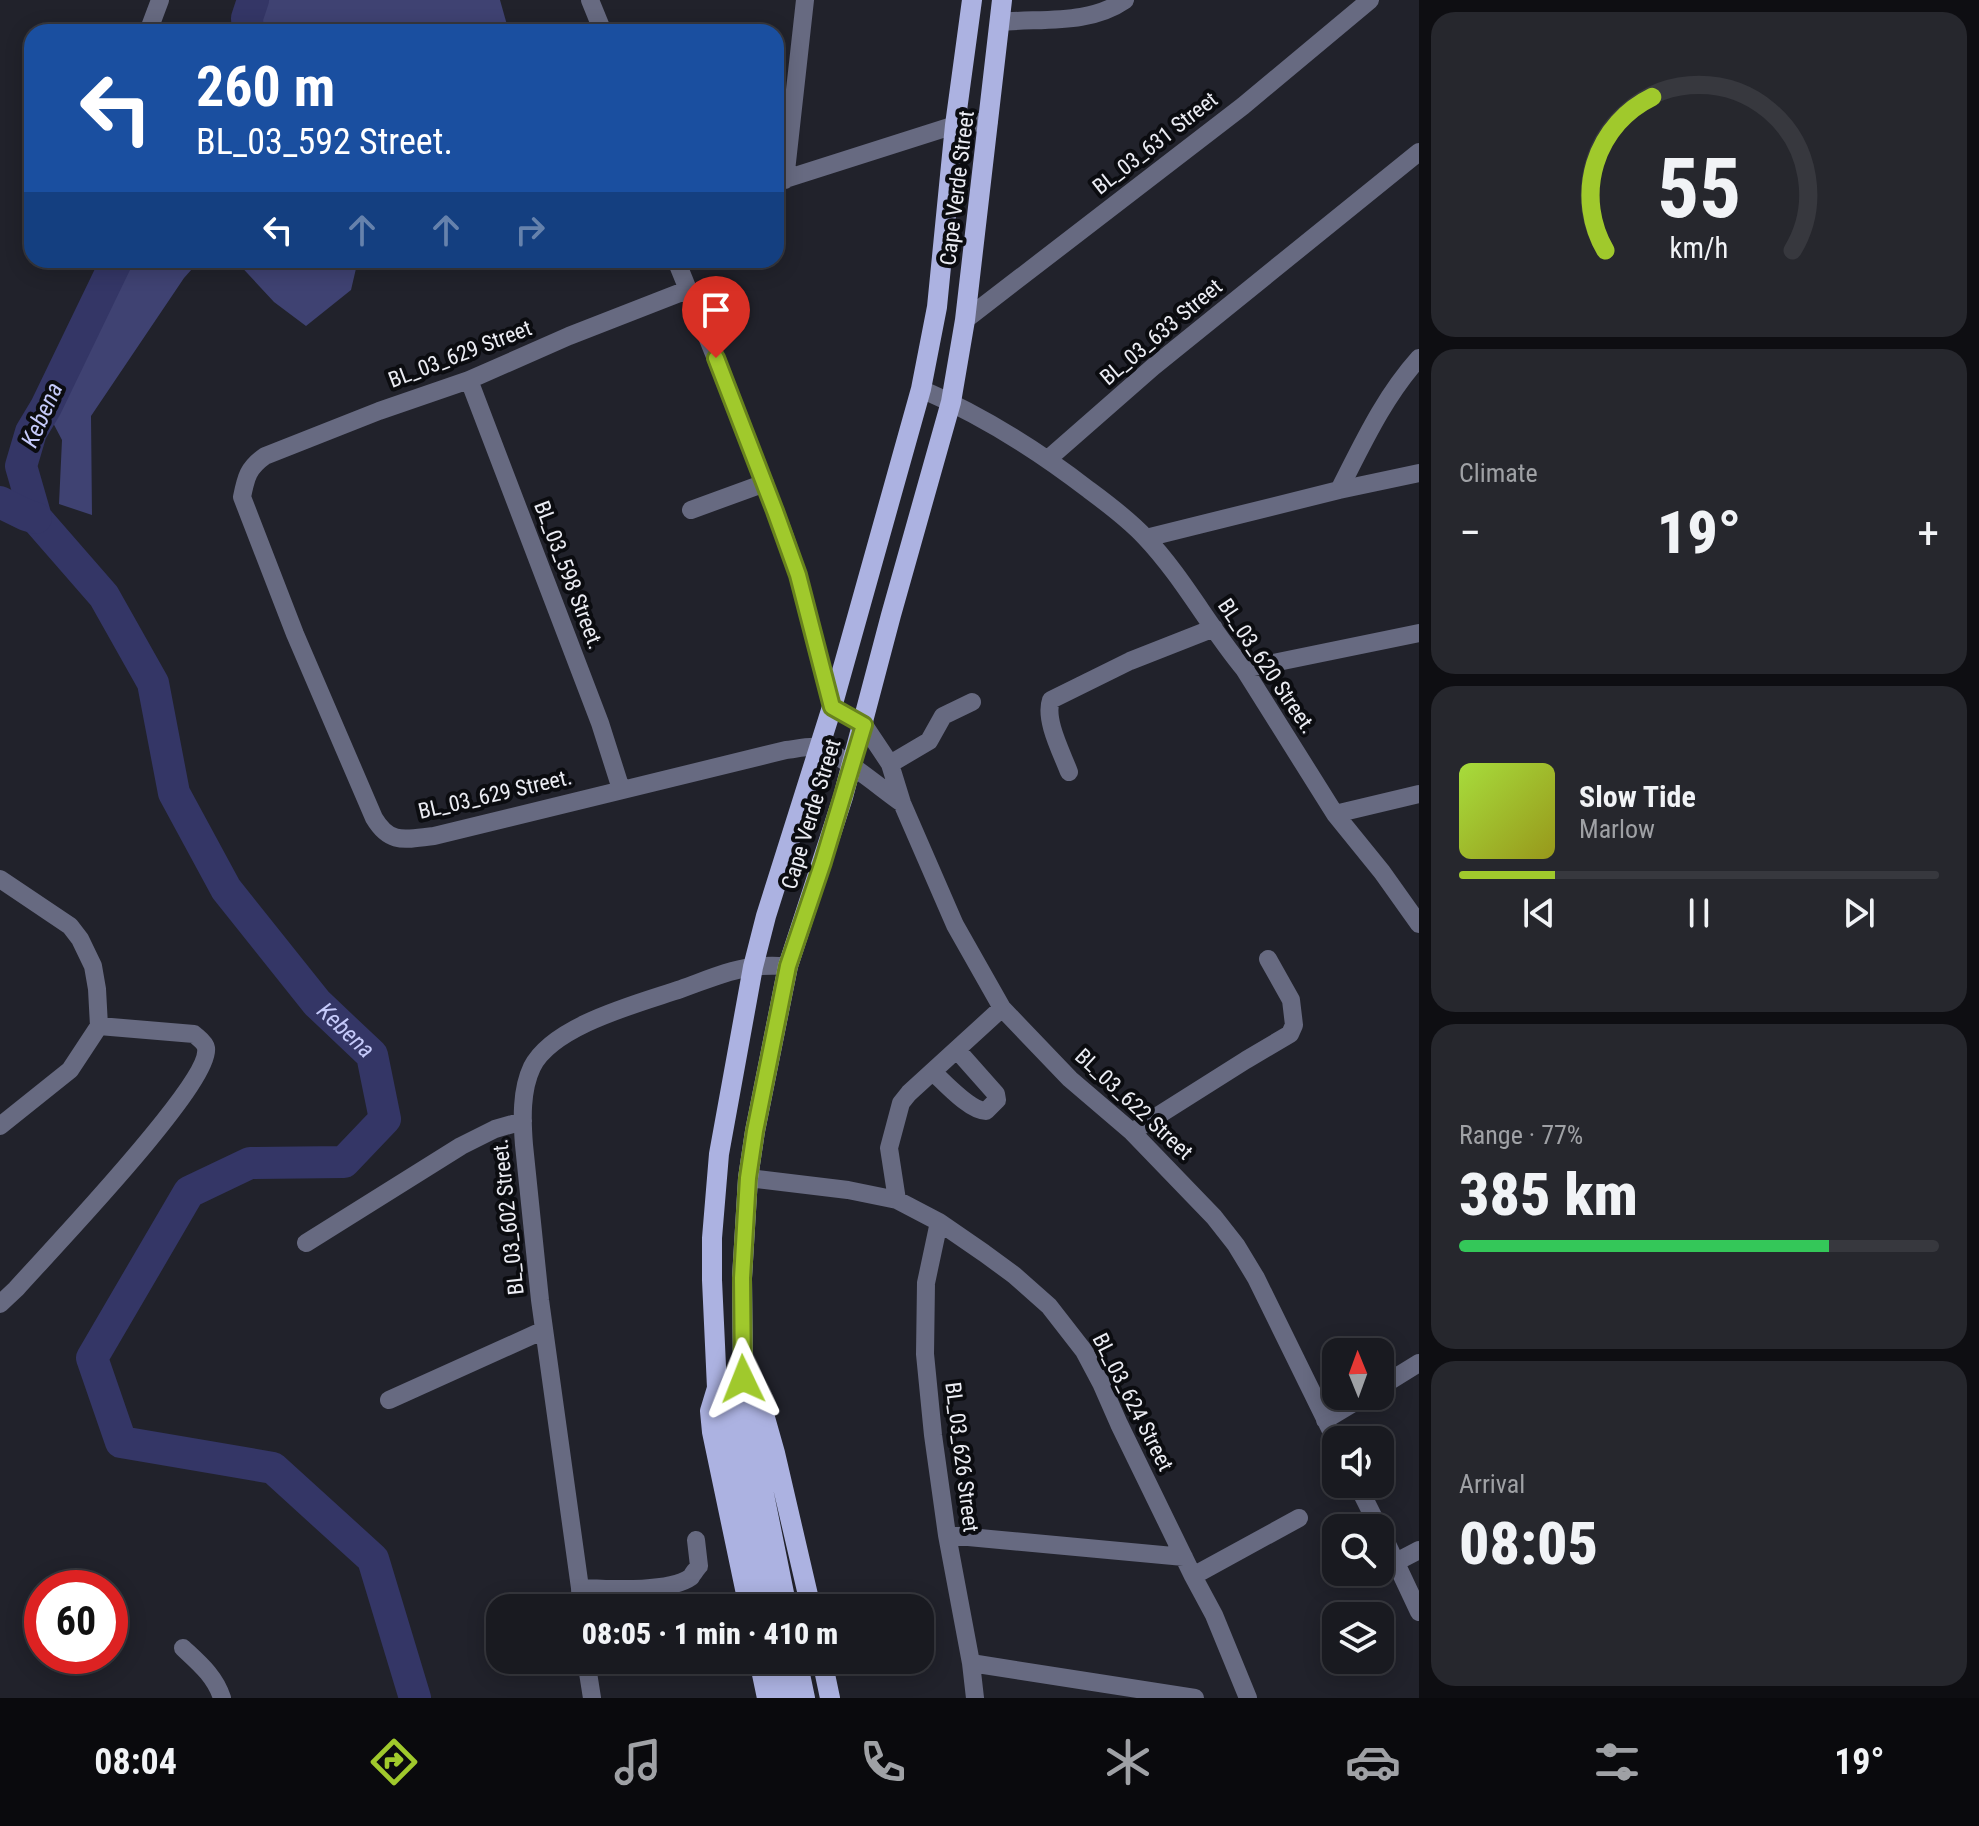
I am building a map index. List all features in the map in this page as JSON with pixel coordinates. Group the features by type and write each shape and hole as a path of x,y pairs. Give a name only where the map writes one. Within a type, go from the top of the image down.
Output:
{"main road":[{"name":"Cape Verde Street","path":"765,1594 726,1405 717,1388 712,1266 717,1166 753,967 766,916 832,707 921,389 937,307 955,125 972,0"},
{"name":"Cape Verde Street","path":"784,1594 747,1410 743,1365 742,1278 748,1178 788,966 864,725 891,615 951,402 965,320 1002,0"},
{"path":"743,1365 760,1400 808,1594"},
{"path":"717,1388 710,1411 712,1432 746,1594"},
{"path":"762,1674 767,1698"},
{"path":"781,1674 786,1698"},
{"path":"800,1674 805,1698"},
{"path":"825,1674 830,1698"}],"street":[{"path":"151,24 160,0"},
{"path":"590,0 600,24"},
{"path":"784,152 805,0"},
{"path":"1000,22 1100,14 1125,0"},
{"name":"BL_03_631 Street","path":"965,320 1243,106 1370,0"},
{"path":"784,180 955,125 989,121"},
{"name":"BL_03_633 Street","path":"1048,459 1153,367 1419,152"},
{"path":"679,268 765,483 798,575 832,707 864,725"},
{"name":"BL_03_629 Street","path":"252,466 265,456 469,380 569,336 687,290"},
{"path":"1339,490 1383,405 1419,358"},
{"name":"BL_03_598 Street.","path":"469,380 600,723 621,789"},
{"path":"921,389 975,414 1048,459"},
{"name":"BL_03_620 Street.","path":"1048,459 1146,538 1244,669 1335,814 1419,924"},
{"name":"BL_03_629 Street.","path":"252,466 242,497 322,700 361,792 383,833 403,838 434,836 786,750 819,747"},
{"path":"1146,538 1419,473"},
{"path":"691,510 765,483"},
{"path":"1069,772 1051,722 1048,709 1051,700 1130,661 1214,628"},
{"path":"1244,669 1419,633"},
{"path":"890,764 929,741 943,716 972,702"},
{"name":"BL_03_622 Street","path":"864,725 890,764 902,803 955,925 1002,1008 1070,1079 1132,1132 1214,1217 1236,1245 1274,1312 1328,1426"},
{"path":"819,747 852,765 902,803"},
{"path":"1335,814 1419,794"},
{"path":"0,879 70,926 80,939 93,966 99,1026 70,1070 0,1126"},
{"path":"1132,1132 1290,1034 1294,1025 1291,1000 1268,959"},
{"name":"BL_03_602 Street.","path":"580,1594 544,1330 523,1121 526,1089 533,1065 560,1038 604,1015 730,972 753,967 788,966"},
{"path":"897,1200 889,1148 901,1103 1002,1008"},
{"path":"0,1304 169,1117 203,1064 206,1049 194,1034 99,1026"},
{"path":"933,1072 972,1106 986,1111 997,1100 996,1094 957,1050"},
{"path":"306,1243 461,1146 495,1129 523,1121"},
{"name":"BL_03_624 Street","path":"748,1178 848,1190 897,1200 939,1222 1014,1275 1049,1306 1084,1351 1101,1383 1214,1615 1248,1698"},
{"name":"BL_03_626 Street","path":"939,1222 926,1283 925,1354 947,1535 975,1698"},
{"path":"389,1400 544,1330"},
{"path":"1394,1378 1419,1363"},
{"path":"1325,1420 1342,1410"},
{"path":"1193,1576 1299,1518"},
{"path":"947,1535 1184,1557"},
{"path":"580,1588 631,1589 672,1585 691,1577 699,1566 696,1540"},
{"path":"1396,1562 1419,1550"},
{"path":"1394,1558 1419,1612"},
{"path":"183,1648 207,1671 219,1687 222,1698"},
{"path":"971,1663 1195,1698"},
{"path":"588,1674 592,1698"}],"shaded area":[{"path":"263,0 500,0 507,24 256,24"},
{"path":"128,268 193,268 91,416 92,515 59,504 62,440 51,419 107,304"},
{"path":"242,268 356,268 351,290 306,326 274,302"}],"waterway":[{"name":"Kebena","path":"247,24 253,0"},
{"name":"Kebena","path":"113,268 31,432 21,466 36,518 104,596 153,683 174,793 226,889 317,1003 372,1055 385,1119 344,1162 250,1163 189,1192 92,1358 121,1442 273,1468 373,1559 415,1698"},
{"path":"0,502 36,518"}],"route":[{"path":"716,358 798,575 832,707 864,725 788,966 755,1131 748,1178 742,1278 743,1379"}]}
